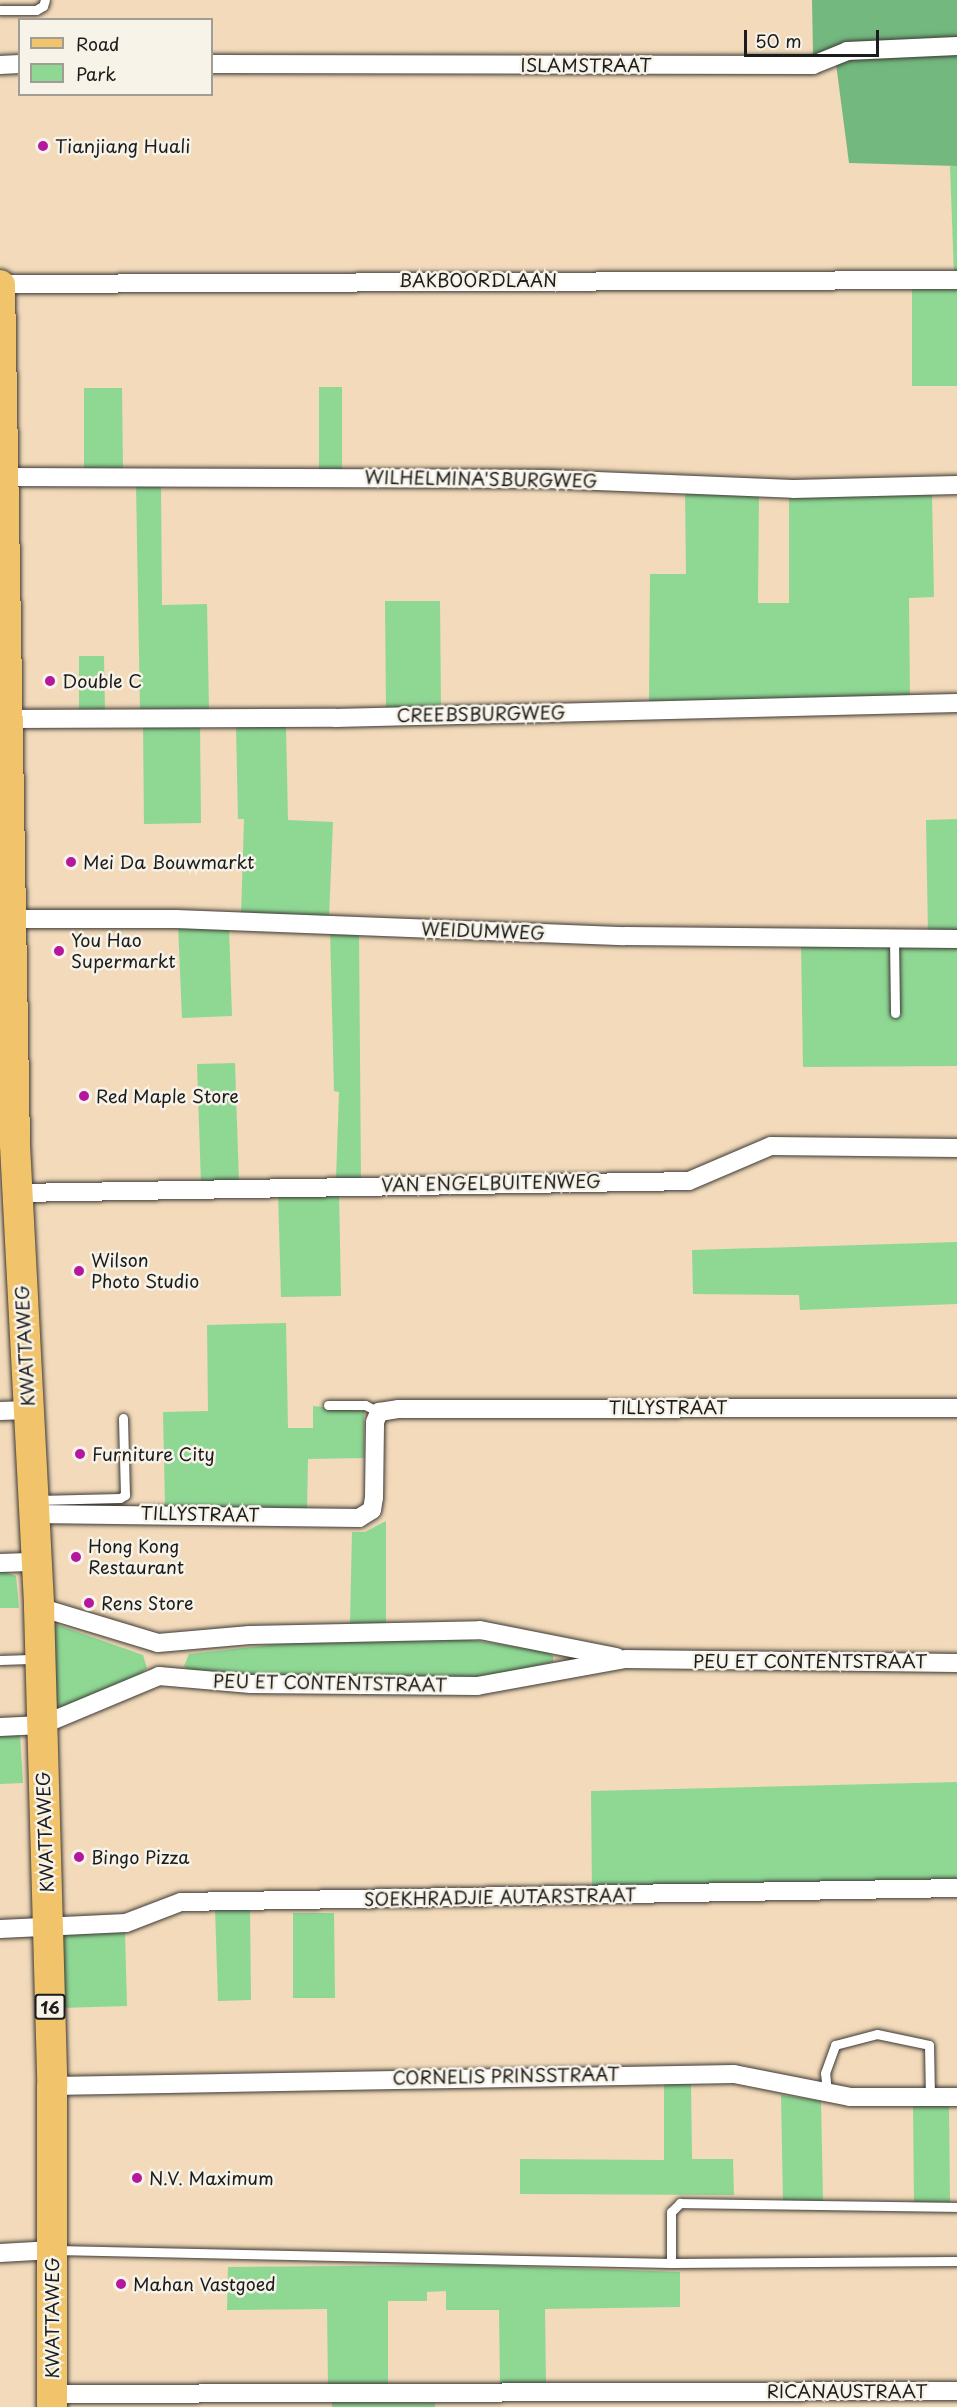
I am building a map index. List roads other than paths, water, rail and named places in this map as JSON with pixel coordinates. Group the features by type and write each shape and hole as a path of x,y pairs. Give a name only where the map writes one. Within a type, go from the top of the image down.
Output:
{"main road":[{"name":"KWATTAWEG","path":"0,284 5,477 3,613 6,719 3,803 4,862 10,919 5,972 7,1145 18,1193 14,1410 33,1507 39,1607 52,2086 52,2400"}],"street":[{"name":"ISLAMSTRAAT","path":"213,64 813,65 847,51 957,46"},
{"path":"0,65 18,64"},
{"name":"BAKBOORDLAAN","path":"0,284 957,280"},
{"name":"WILHELMINA'SBURGWEG","path":"5,477 512,479 793,489 957,485"},
{"name":"CREEBSBURGWEG","path":"6,719 346,718 957,703"},
{"name":"WEIDUMWEG","path":"10,919 176,920 625,936 957,939"},
{"name":"VAN ENGELBUITENWEG","path":"18,1193 689,1181 771,1146 957,1148"},
{"name":"TILLYSTRAAT","path":"33,1507 359,1518 372,1510 373,1504 375,1422 379,1412 398,1409 957,1408"},
{"path":"0,1563 36,1562"},
{"name":"PEU ET CONTENTSTRAAT","path":"39,1607 158,1643 250,1635 480,1630 626,1659 957,1663"},
{"path":"158,1643 159,1676"},
{"name":"PEU ET CONTENTSTRAAT","path":"0,1727 42,1725 159,1676 251,1684 477,1686 626,1659"},
{"name":"SOEKHRADJIE AUTARSTRAAT","path":"0,1929 126,1923 181,1902 957,1888"},
{"name":"CORNELIS PRINSSTRAAT","path":"52,2086 734,2074 827,2094 957,2097"},
{"path":"0,2253 53,2250"},
{"name":"RICANAUSTRAAT","path":"52,2400 957,2391"}],"lane":[{"path":"0,10 36,9 43,6 45,0"},
{"path":"894,939 895,1012"},
{"name":"TILLYSTRAAT","path":"328,1405 365,1405 379,1412"},
{"path":"33,1507 120,1498 125,1495 123,1418"},
{"path":"0,1660 40,1659"},
{"path":"827,2094 825,2073 835,2045 877,2034 929,2045 930,2097"},
{"path":"671,2263 670,2212 680,2203 957,2207"},
{"path":"53,2250 671,2263 957,2261"}],"place":[{"name":"Tianjiang Huali","path":"43,146"},
{"name":"Double C","path":"50,681"},
{"name":"Mei Da Bouwmarkt","path":"71,862"},
{"name":"You Hao Supermarkt","path":"59,951"},
{"name":"Red Maple Store","path":"84,1096"},
{"name":"Wilson Photo Studio","path":"79,1271"},
{"name":"Furniture City","path":"80,1454"},
{"name":"Hong Kong Restaurant","path":"76,1557"},
{"name":"Rens Store","path":"89,1603"},
{"name":"Bingo Pizza","path":"79,1857"},
{"name":"N.V. Maximum","path":"137,2178"},
{"name":"Mahan Vastgoed","path":"121,2284"}]}
